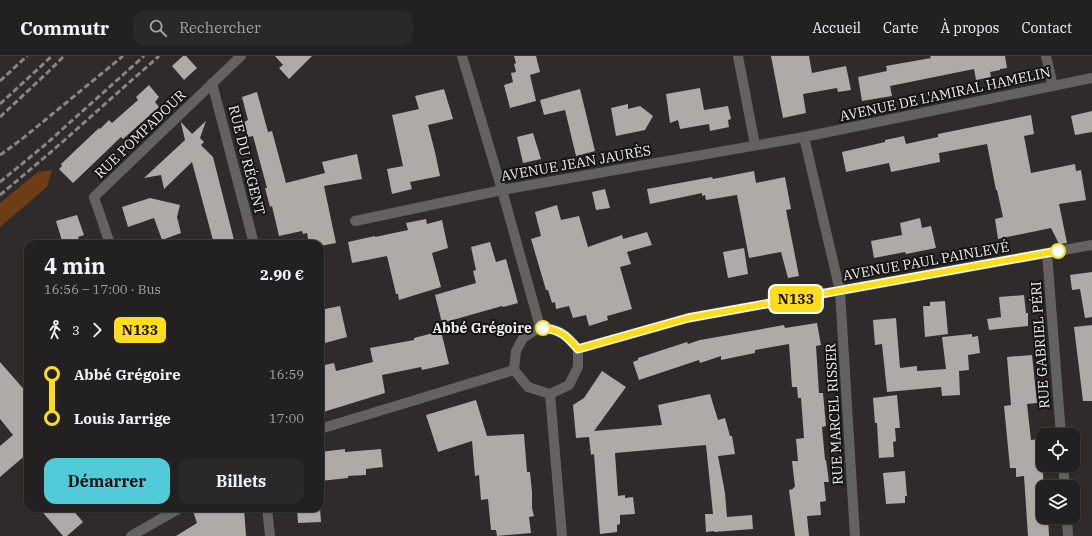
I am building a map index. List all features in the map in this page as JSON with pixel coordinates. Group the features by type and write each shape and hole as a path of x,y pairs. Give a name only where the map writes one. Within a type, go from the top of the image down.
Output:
{"street":[{"name":"RUE POMPADOUR","path":"109,240 94,197 241,56"},
{"path":"462,56 502,190 540,327"},
{"path":"738,56 755,145"},
{"path":"1046,56 1053,86"},
{"name":"AVENUE DE L'AMIRAL HAMELIN","path":"804,137 1092,78"},
{"name":"RUE DU RÉGENT","path":"212,83 253,240"},
{"name":"AVENUE JEAN JAURÈS","path":"355,222 502,190 804,137"},
{"name":"RUE MARCEL RISSER","path":"804,137 840,290 855,536"},
{"name":"AVENUE PAUL PAINLEVÉ","path":"578,349 688,318 1092,246"},
{"name":"RUE GABRIEL PÉRI","path":"1047,253 1060,428"},
{"path":"540,327 553,329 568,337 578,349 578,367 569,385 550,394 528,388 514,370 516,351 523,338 540,327"},
{"path":"324,428 514,370"},
{"path":"550,394 562,536"},
{"path":"131,536 173,512"},
{"path":"268,512 270,536"},
{"path":"1067,524 1068,536"}],"shaded area":[{"path":"52,170 47,187 0,227 0,203 38,172"}],"building":[{"path":"183,56 186,56 197,68 184,80 172,66"},
{"path":"275,56 312,56 289,79 279,68 283,65"},
{"path":"514,56 536,56 540,72 530,75 536,101 510,108 504,85 513,82 511,73 516,72"},
{"path":"771,56 809,56 812,73 846,66 851,90 838,92 837,88 803,94 806,113 783,118"},
{"path":"930,56 1005,56 1007,68 990,72 991,77 976,80 974,69 890,86 892,96 862,101 858,77 887,71 886,66 931,58"},
{"path":"149,85 159,97 155,102 159,107 123,139 121,137 73,183 59,169 62,166 61,164 99,128 100,129 109,120 112,123 138,100 136,97"},
{"path":"700,88 704,110 728,106 731,119 728,120 729,127 710,131 709,124 680,129 678,120 670,123 666,94"},
{"path":"444,89 453,119 428,125 440,176 410,182 412,189 392,194 387,169 403,166 392,115 419,109 415,96"},
{"path":"580,89 595,151 576,156 565,110 544,115 540,100"},
{"path":"257,92 268,132 272,131 286,183 325,173 322,162 357,154 362,179 324,186 336,243 324,245 324,240 308,240 307,233 303,234 302,231 279,236 272,206 270,207 265,188 267,188 253,136 248,137 244,122 248,120 242,97"},
{"path":"628,104 628,109 640,106 653,116 645,130 616,136 611,108"},
{"path":"1092,111 1092,132 1075,135 1071,116"},
{"path":"1031,115 1034,134 1024,136 1031,173 1075,164 1076,171 1081,170 1086,200 1059,204 1067,243 1059,244 1051,228 998,239 995,219 1003,217 987,144 939,153 940,162 891,172 889,163 846,172 842,152 904,136 906,144 938,137 938,134"},
{"path":"206,121 200,138 204,142 201,145 213,157 234,240 213,240 192,162 164,189 161,175 144,178 185,140 181,122 192,134"},
{"path":"533,133 541,159 523,163 517,137"},
{"path":"754,171 756,183 785,177 791,209 786,210 799,276 788,278 781,252 749,258 737,195 706,200 705,195 702,196 702,193 650,204 647,189"},
{"path":"605,189 610,208 596,210 592,192"},
{"path":"150,198 180,205 177,217 181,233 162,240 154,218 128,227 122,207"},
{"path":"557,205 561,220 579,216 588,247 622,235 623,239 647,232 652,245 627,252 631,264 620,267 632,309 607,316 608,320 589,326 586,315 573,318 569,306 556,309 555,302 552,303 548,290 546,290 531,239 541,236 535,212"},
{"path":"77,215 84,235 78,237 79,240 62,240 56,221"},
{"path":"920,218 922,228 931,226 936,248 874,258 871,241 902,235 900,223"},
{"path":"426,219 427,224 442,220 448,248 432,253 441,287 399,300 398,294 396,294 387,256 352,263 348,242 408,230 406,223"},
{"path":"490,242 496,262 506,259 518,303 442,323 435,295 476,283 473,271 476,270 471,247"},
{"path":"744,248 748,274 728,278 723,252"},
{"path":"1092,272 1092,317 1085,318 1080,289 1072,290 1070,275"},
{"path":"1024,295 1026,313 1028,313 1028,326 989,330 987,319 1001,317 999,297"},
{"path":"945,301 948,334 925,337 923,306 930,306 930,302"},
{"path":"340,306 347,337 325,343 324,309"},
{"path":"896,318 900,368 917,366 917,371 946,369 942,337 972,334 972,337 978,336 980,353 968,355 969,370 959,371 960,395 942,396 941,387 887,392 882,344 875,345 873,320"},
{"path":"817,323 821,345 816,346 819,393 823,393 826,426 822,427 829,482 824,482 826,501 820,502 821,515 807,516 809,536 795,536 789,490 795,487 792,461 798,461 796,439 804,438 801,398 798,398 797,387 792,387 789,344 755,350 755,353 721,360 721,356 700,363 699,360 639,380 633,362 638,360 638,358 687,342 688,344 700,340 784,325 785,328"},
{"path":"1092,325 1092,401 1083,401 1074,327"},
{"path":"441,331 449,364 422,370 421,367 382,375 385,393 324,412 324,365 334,363 336,371 373,362 370,348 414,340 414,338"},
{"path":"1032,355 1037,403 1027,404 1031,440 1036,439 1036,472 1043,472 1043,480 1036,480 1036,524 1048,524 1049,536 1028,536 1024,476 1016,477 1016,468 1010,468 1004,406 1011,405 1007,357"},
{"path":"0,362 24,389 24,456 0,477 0,446 13,435 0,419"},
{"path":"602,371 626,387 594,431 662,425 658,405 710,394 718,420 725,418 730,436 732,436 735,454 718,456 725,493 727,517 752,515 753,529 706,532 705,514 713,514 706,445 615,453 618,496 625,495 625,498 633,497 635,514 620,515 620,524 617,525 617,532 600,534 594,454 591,455 589,437 576,438 573,405 584,398"},
{"path":"897,395 900,428 895,428 896,441 893,442 894,457 879,458 877,423 875,423 873,398"},
{"path":"476,400 487,436 524,434 527,472 530,472 532,508 534,516 529,517 531,533 497,536 496,530 491,530 488,499 481,500 479,475 475,476 472,441 438,452 426,415"},
{"path":"345,449 345,452 381,449 383,467 366,469 366,475 348,476 348,478 324,481 324,452"},
{"path":"905,471 907,496 905,496 905,503 886,504 883,473"},
{"path":"42,512 74,512 83,522 67,536 63,536"},
{"path":"193,512 244,512 246,536 176,536 197,523"},
{"path":"297,512 320,512 321,522 298,523"}],"railway":[{"path":"0,81 27,56"},
{"path":"0,104 52,56"},
{"path":"0,117 64,56"},
{"path":"0,155 22,139 123,56"},
{"path":"0,182 46,144 144,56"},
{"path":"0,195 159,56"}],"bus line":[{"name":"N133","path":"543,328 553,329 568,337 578,349 688,318 1058,251"}],"place":[{"name":"Abbé Grégoire","path":"543,328"}]}
